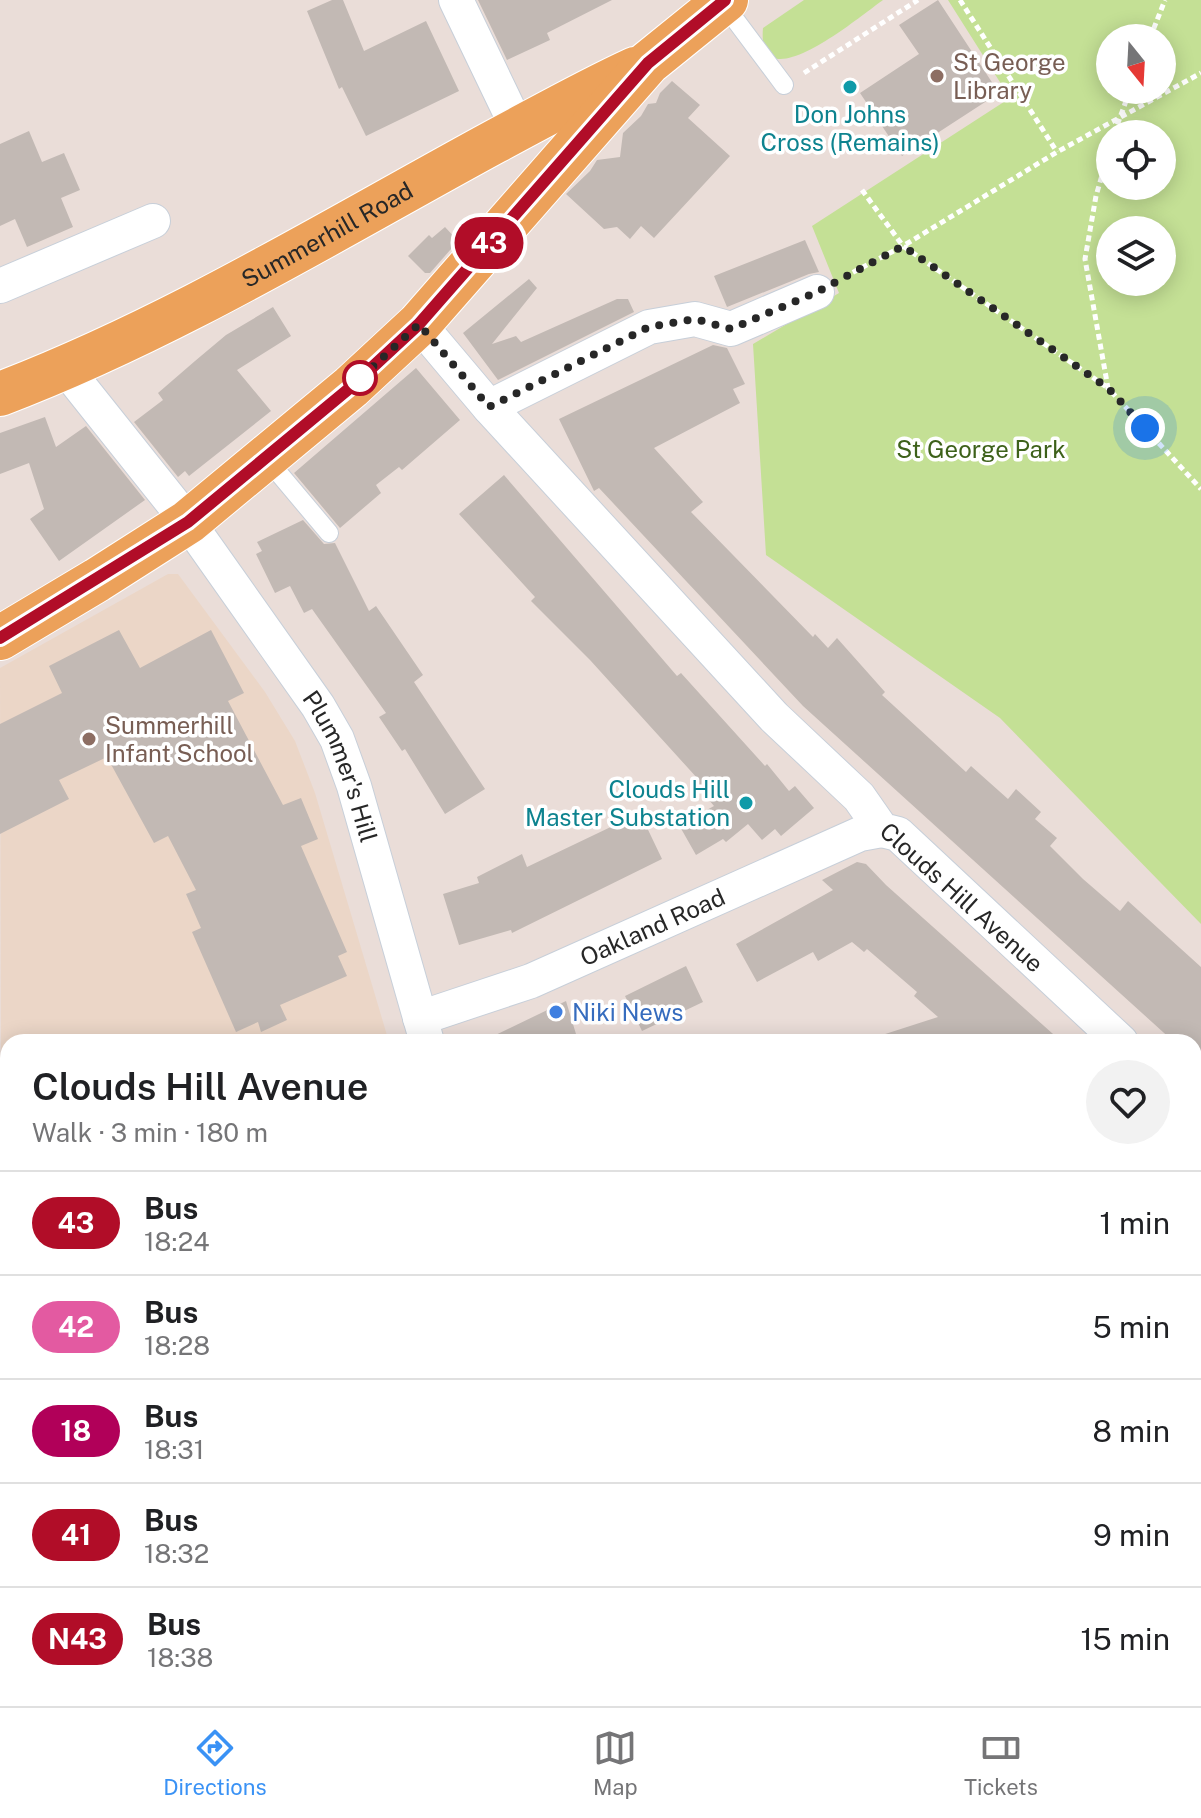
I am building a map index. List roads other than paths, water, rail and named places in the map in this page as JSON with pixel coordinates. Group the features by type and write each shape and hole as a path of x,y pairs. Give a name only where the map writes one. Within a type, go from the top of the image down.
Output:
{"main road":[{"path":"0,638 188,522 351,387 419,324 648,63 724,1"},
{"name":"Summerhill Road","path":"0,394 66,369 211,298 588,90 648,63"},
{"path":"518,129 525,155 527,203"}],"street":[{"path":"456,0 518,129"},
{"path":"0,286 153,221"},
{"path":"489,407 649,327 695,319 731,329 817,292"},
{"name":"Clouds Hill Avenue","path":"419,324 489,407 774,717 859,797 882,830 898,834 1112,1034"},
{"name":"Plummer's Hill","path":"66,369 188,522 318,706 337,739 354,786 423,1030"},
{"name":"Oakland Road","path":"423,1030 860,834 882,830"}],"lane":[{"path":"724,1 784,85"},
{"path":"266,458 329,533"}],"place":[{"name":"St George Library","path":"937,76"},
{"name":"Don Johns Cross (Remains)","path":"850,87"},
{"name":"Summerhill Infant School","path":"89,739"},
{"name":"Clouds Hill Master Substation","path":"746,803"},
{"name":"Niki News","path":"556,1012"}],"park label":[{"name":"St George Park","path":"981,449"}]}
